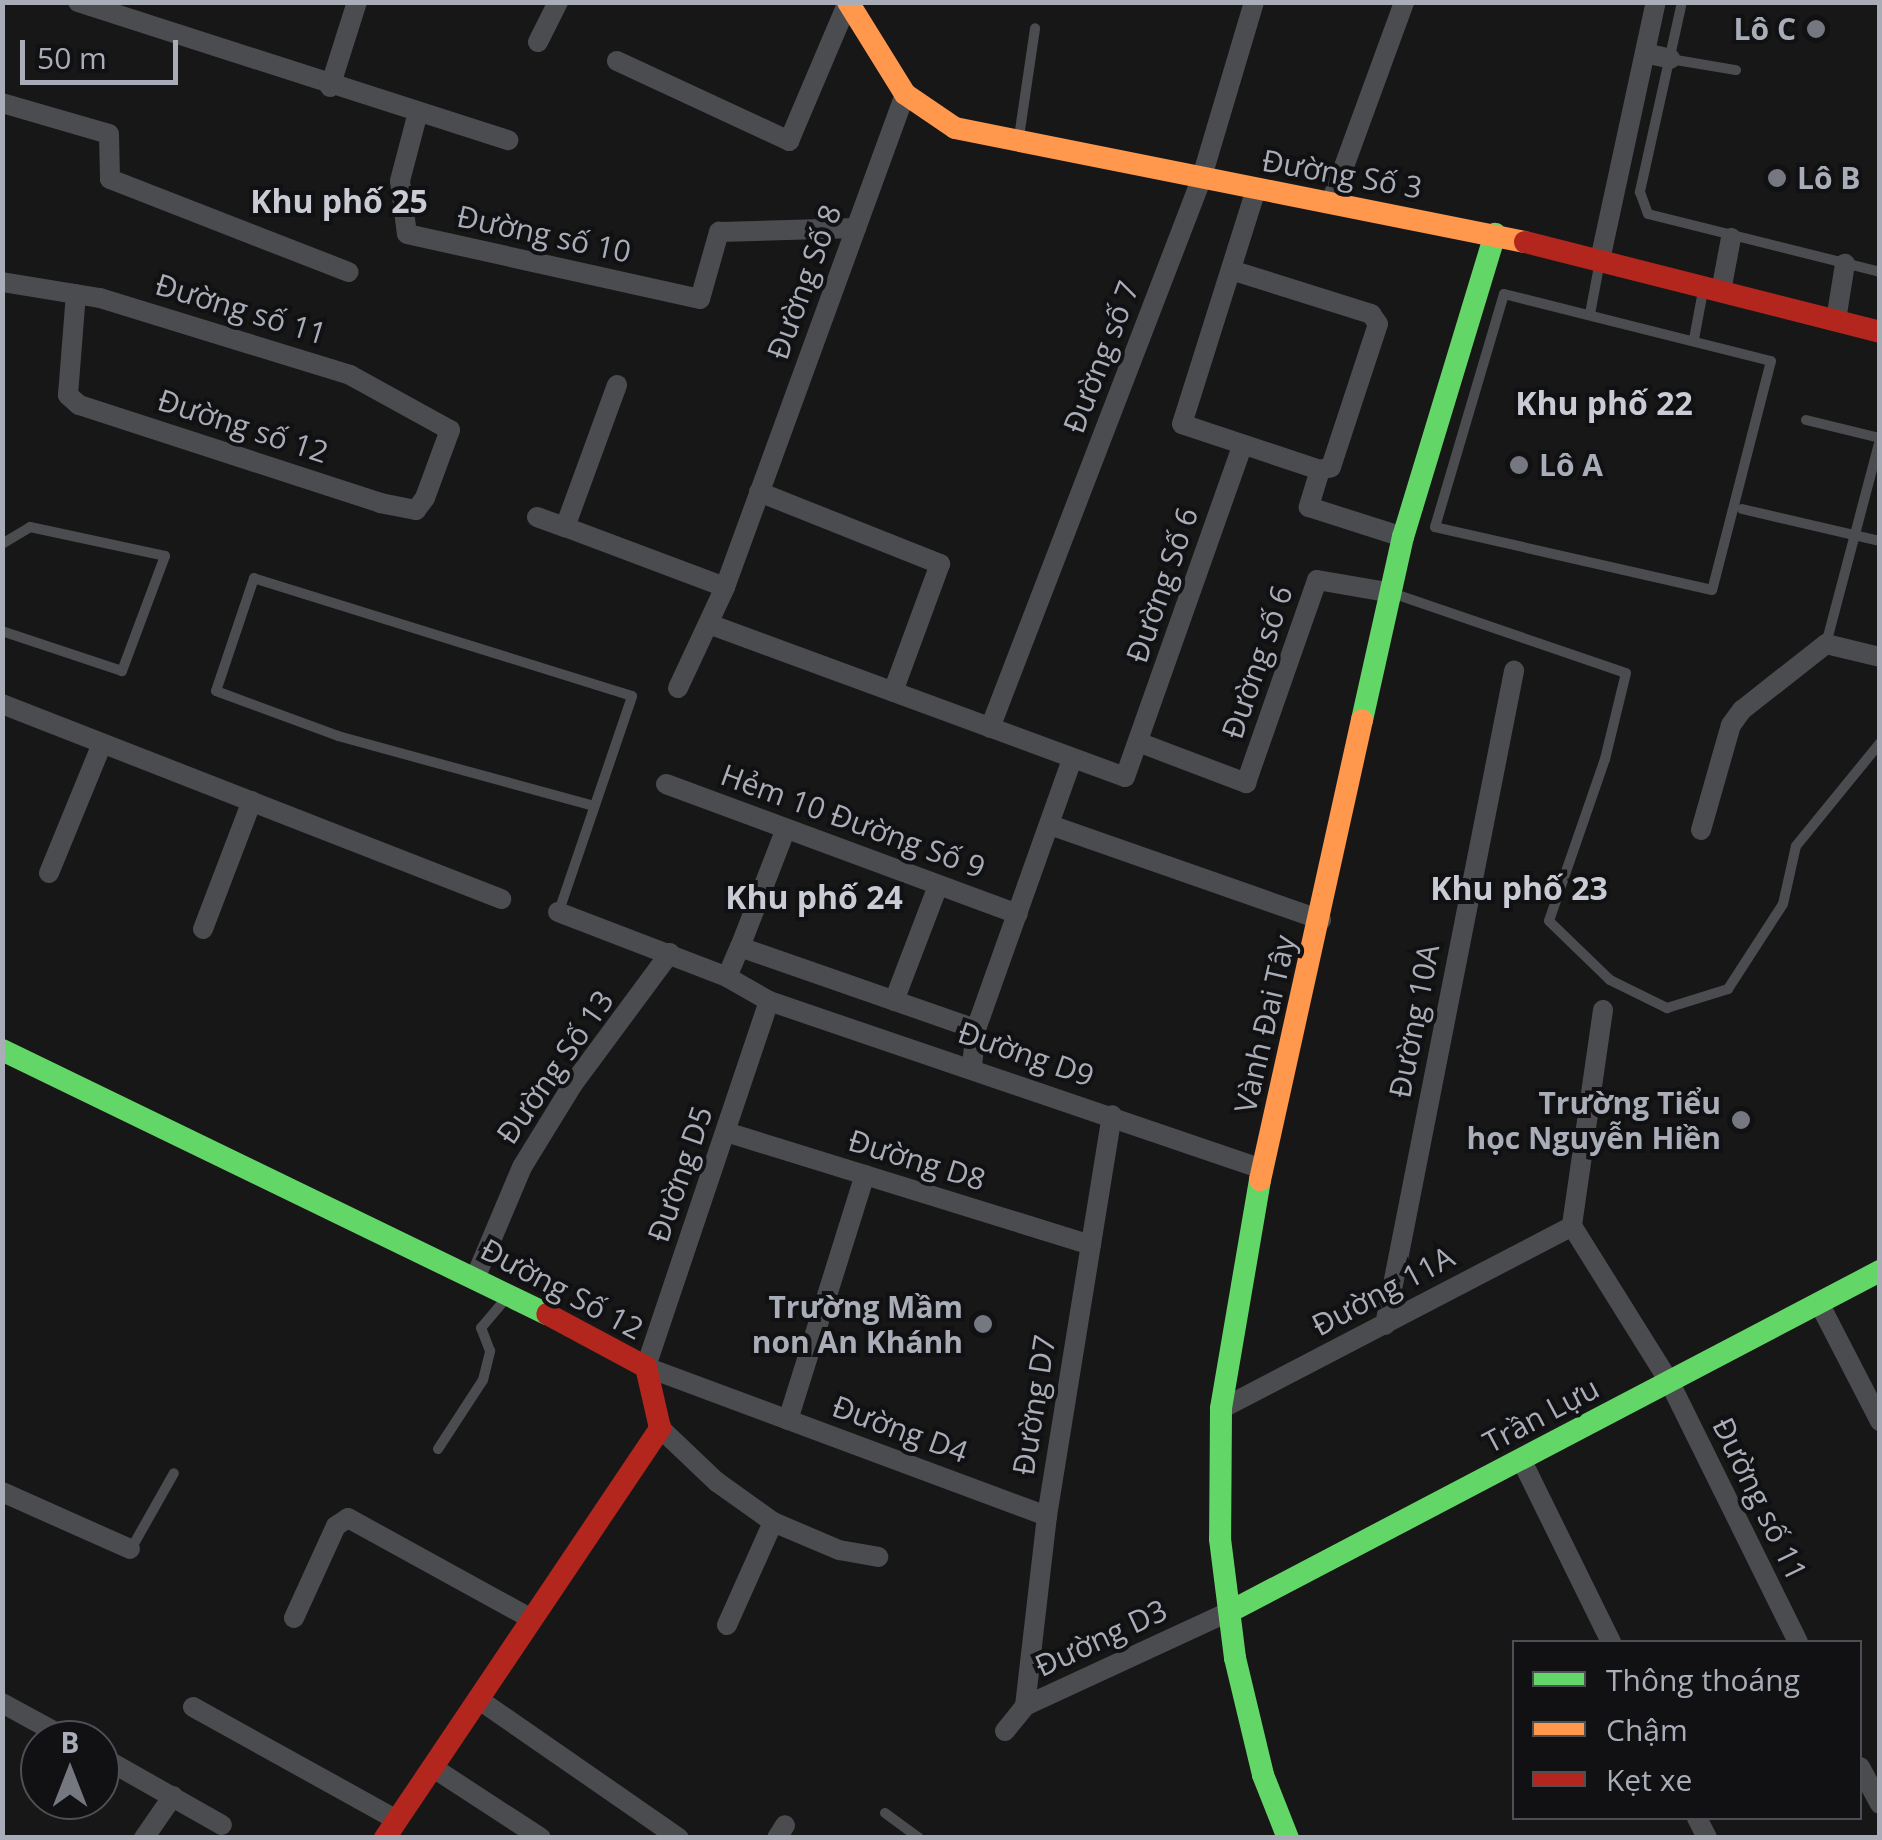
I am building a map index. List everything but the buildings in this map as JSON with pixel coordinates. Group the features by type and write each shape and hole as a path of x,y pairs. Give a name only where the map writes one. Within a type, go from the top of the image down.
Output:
{"street":[{"path":"78,2 416,116 508,140"},
{"path":"330,87 357,2"},
{"path":"538,42 558,2"},
{"path":"617,62 789,141 848,2"},
{"name":"Đường Số 3","path":"848,2 905,94 955,128 1201,180 1495,234 1880,332"},
{"name":"Đường số 7","path":"990,728 1201,180 1254,2"},
{"path":"1331,202 1404,2"},
{"path":"1600,260 1656,2"},
{"path":"1645,53 1670,59"},
{"name":"Đường Số 8","path":"678,688 724,587 905,94"},
{"path":"2,103 108,134 110,179 348,272"},
{"name":"Đường số 10","path":"416,116 400,181 406,234 700,299 719,232 856,228"},
{"path":"1231,270 1371,314 1378,324 1331,467 1320,470 1182,424 1256,189"},
{"name":"Vành Đai Tây","path":"1288,1838 1250,1732 1231,1611 1218,1508 1221,1410 1262,1169 1403,537 1495,234"},
{"path":"1712,289 1731,238"},
{"path":"1836,320 1845,264"},
{"name":"Đường số 11","path":"2,282 76,294 321,364 450,430"},
{"name":"Đường số 12","path":"76,294 68,395 79,405 416,510 450,430"},
{"path":"565,528 617,385"},
{"name":"Đường Số 6","path":"1071,762 1125,777 1242,447"},
{"path":"1320,470 1308,507 1403,537"},
{"path":"759,492 940,564 893,692"},
{"path":"537,518 724,587"},
{"name":"Đường số 6","path":"1138,742 1246,783 1317,580 1392,594"},
{"path":"709,624 1071,762 1053,826 976,1029 972,1066"},
{"path":"1702,830 1731,724 1826,644 1880,657"},
{"name":"Đường 10A","path":"1385,1324 1514,671"},
{"path":"2,704 501,899"},
{"path":"49,872 102,744"},
{"name":"Hẻm 10 Đường Số 9","path":"666,784 1018,914"},
{"path":"203,929 252,801"},
{"path":"1053,826 1320,920"},
{"path":"727,977 785,831"},
{"path":"894,1001 938,886"},
{"name":"Đường D9","path":"558,912 670,953 769,1000 972,1066 1262,1169"},
{"path":"740,947 976,1029"},
{"name":"Đường Số 13","path":"476,1276 522,1167 573,1084 670,953"},
{"name":"Đường D5","path":"646,1367 769,1000"},
{"path":"1603,1010 1572,1226 1669,1382"},
{"name":"Đường Số 12","path":"2,1050 476,1276 646,1367 660,1428"},
{"name":"Đường D7","path":"1025,1706 1047,1516 1112,1115"},
{"name":"Đường D8","path":"726,1132 1090,1245"},
{"name":"Đường D4","path":"788,1420 865,1175"},
{"name":"Đường 11A","path":"1221,1410 1572,1226"},
{"name":"Trần Lựu","path":"1231,1611 1880,1271"},
{"path":"1819,1303 1880,1421"},
{"name":"Đường D4","path":"646,1367 1047,1516"},
{"name":"Đường số 11","path":"1669,1382 1797,1640"},
{"path":"193,1707 391,1829 660,1428 717,1482 773,1522 839,1550 878,1556"},
{"path":"1521,1459 1610,1640"},
{"path":"2,1492 130,1549"},
{"path":"294,1618 336,1526 348,1518 532,1619"},
{"path":"727,1625 773,1522"},
{"name":"Đường D3","path":"1005,1731 1025,1706 1231,1611"},
{"path":"478,1699 679,1838"},
{"path":"2,1703 33,1720"},
{"path":"120,1767 222,1825"},
{"path":"432,1767 541,1838"},
{"path":"1862,1771 1880,1804"},
{"path":"144,1838 173,1796"}],"lane":[{"path":"1682,2 1640,192 1648,214 1731,238 1880,272"},
{"path":"1018,144 1035,28"},
{"path":"1670,59 1736,70"},
{"path":"1590,314 1600,260"},
{"path":"1694,339 1712,289"},
{"path":"1504,294 1590,314 1771,361 1712,590 1435,528 1504,294"},
{"path":"1806,420 1880,439 1826,644"},
{"path":"1742,509 1880,540"},
{"path":"2,544 30,527 165,556 122,670 2,631"},
{"path":"558,912 632,696 254,578 216,692 338,736 594,806"},
{"path":"1392,594 1626,673 1605,759 1549,921 1610,980 1667,1008 1728,989 1783,904 1796,846 1880,744"},
{"path":"438,1449 483,1380 490,1351 482,1328 509,1295"},
{"path":"130,1549 140,1542 174,1473"},
{"path":"885,1813 918,1838"}],"traffic: fast":[{"path":"1362,720 1403,537 1495,234"},
{"path":"2,1050 547,1314"},
{"path":"1260,1180 1221,1409 1220,1539 1235,1658 1263,1775 1288,1838"},
{"path":"1231,1611 1880,1271"}],"traffic: slow":[{"path":"848,2 905,94 955,128 1525,242"},
{"path":"1260,1180 1362,720"}],"traffic: jam":[{"path":"1525,242 1880,332"},
{"path":"385,1838 660,1428 646,1367 547,1314"}],"place":[{"name":"Lô C","path":"1816,29"},
{"name":"Lô B","path":"1777,178"},
{"name":"Lô A","path":"1519,465"},
{"name":"Trường Tiểu học Nguyễn Hiền","path":"1741,1120"},
{"name":"Trường Mầm non An Khánh","path":"983,1324"}],"district":[{"name":"Khu phố 25","path":"339,201"},
{"name":"Khu phố 22","path":"1604,403"},
{"name":"Khu phố 23","path":"1519,888"},
{"name":"Khu phố 24","path":"814,897"}]}
